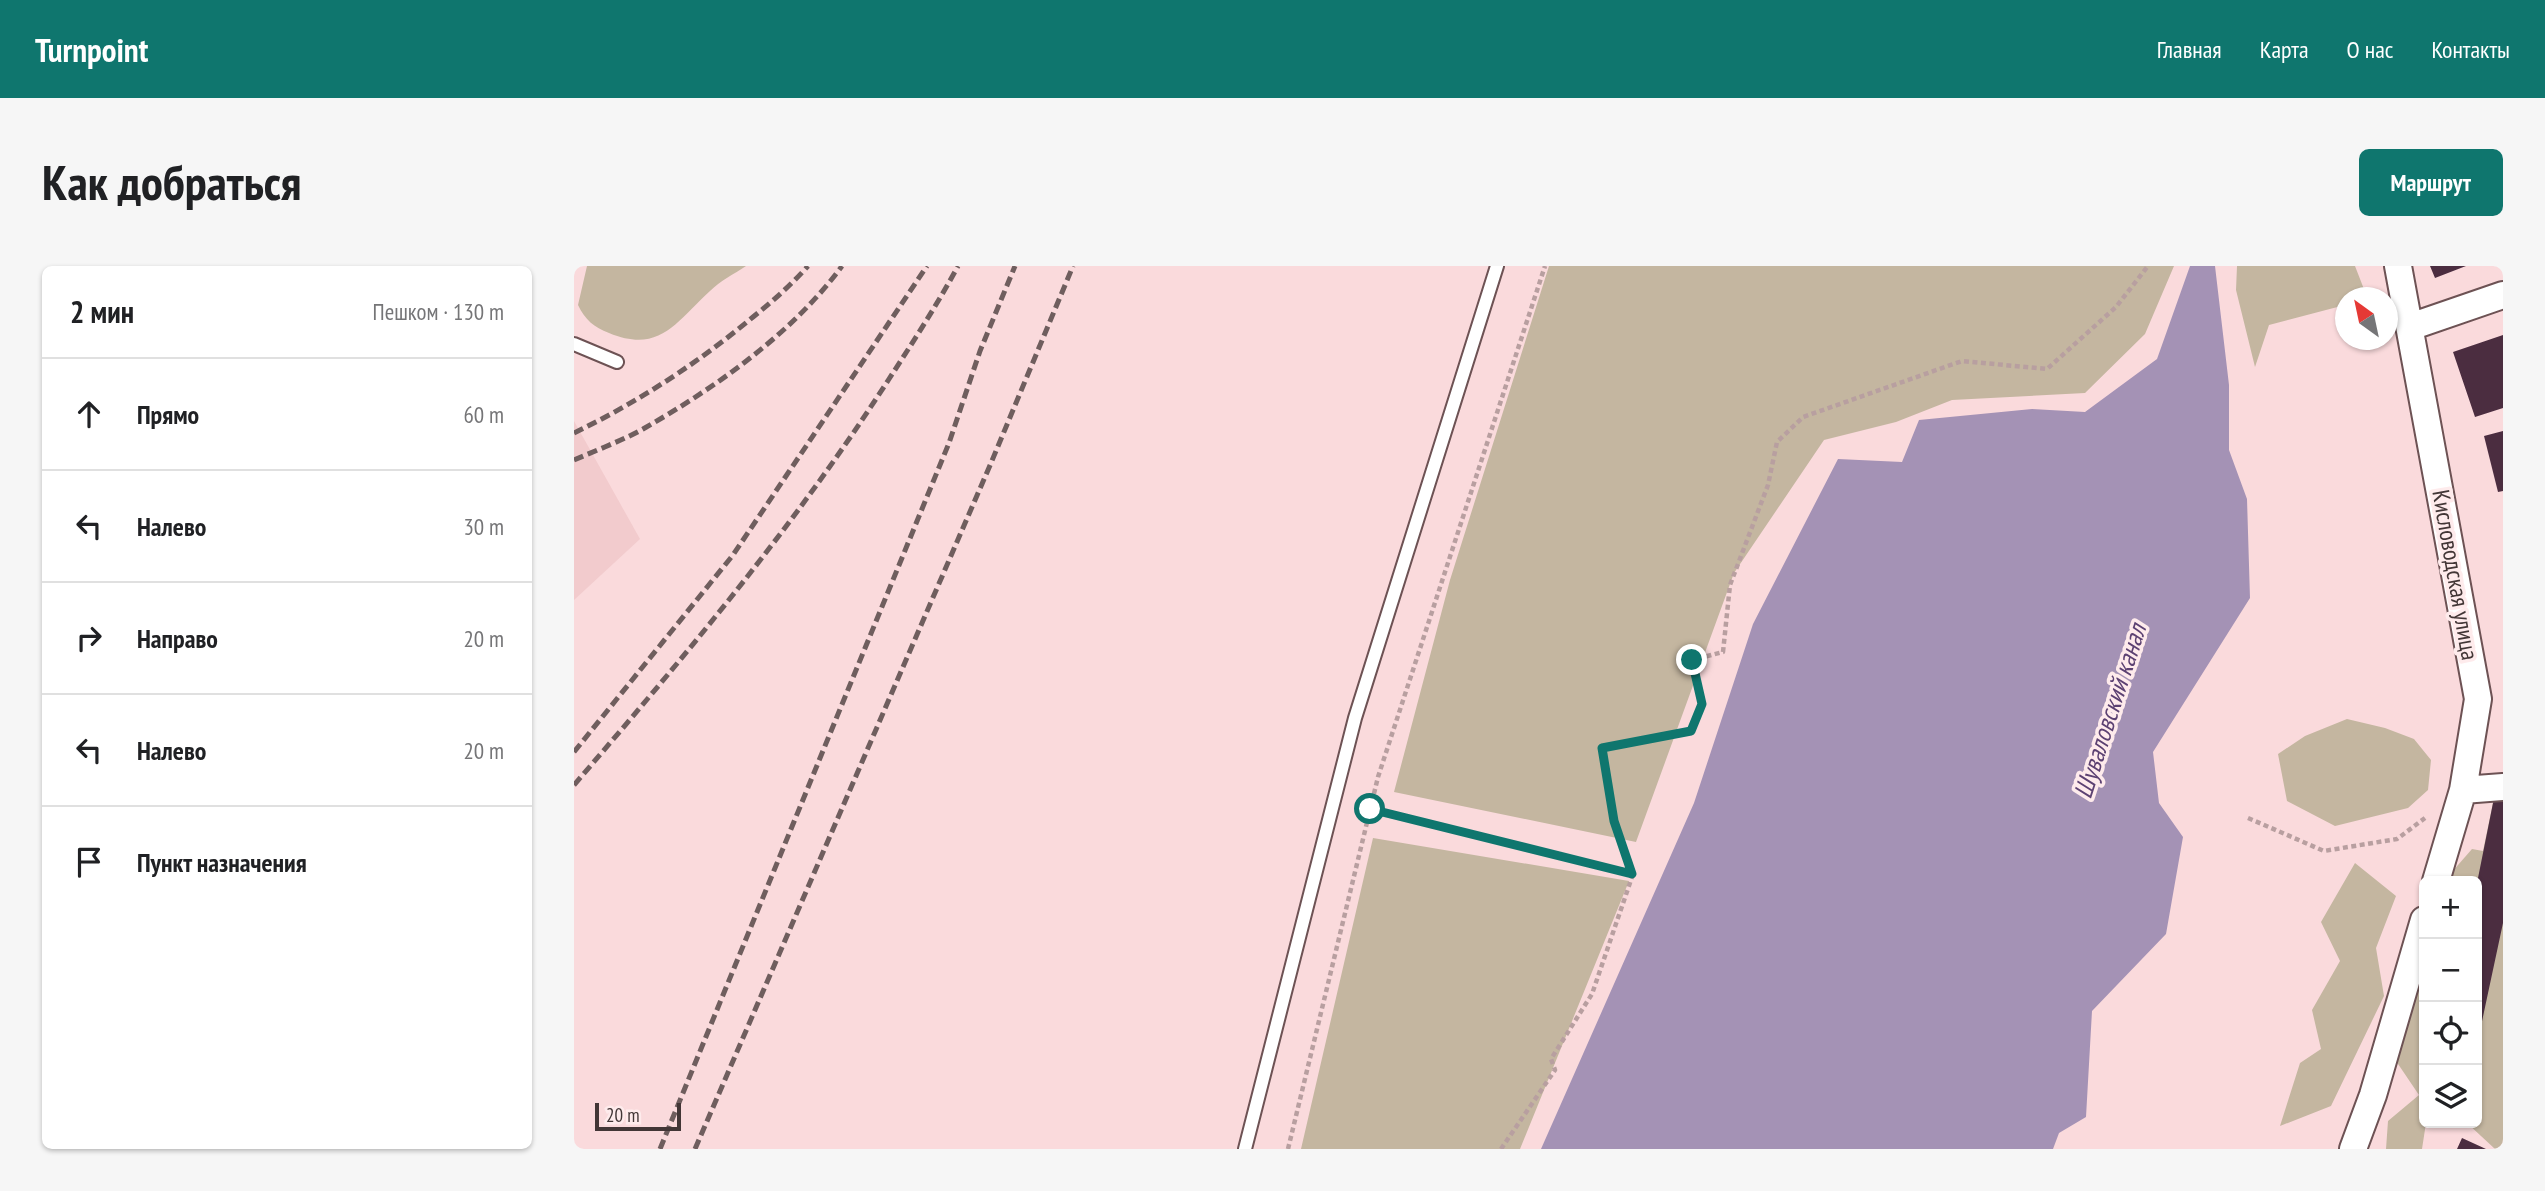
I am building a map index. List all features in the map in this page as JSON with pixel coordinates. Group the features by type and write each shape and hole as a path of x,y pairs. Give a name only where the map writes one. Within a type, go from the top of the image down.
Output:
{"street":[{"name":"Кисловодская улица","path":"2398,266 2478,699 2463,790 2437,876"},
{"path":"2410,327 2503,295"},
{"path":"2463,790 2503,788"},
{"path":"2353,1149 2373,1094 2419,937"}],"lane":[{"path":"1245,1149 1355,718 1497,266"},
{"path":"574,345 617,362"}],"path":[{"path":"1288,1149 1382,764 1545,266"},
{"path":"1501,1149 1555,1070 1551,1059 1592,994 1632,874 1614,821 1602,748 1691,731 1702,704 1692,660 1723,652 1730,585 1768,485 1777,442 1803,417 1962,361 2047,369 2116,307 2148,266"},
{"path":"2248,818 2325,851 2397,839 2463,790"},
{"path":"1370,809 1632,874"}],"shaded area":[{"path":"587,266 746,266 714,287 666,332 642,340 609,333 594,325 584,315 578,305"},
{"path":"1549,266 2174,266 2145,334 2085,393 1952,400 1896,422 1824,440 1734,573 1636,842 1394,792 1450,580"},
{"path":"2237,266 2355,266 2363,287 2335,287 2335,308 2269,325 2255,367 2236,290"},
{"path":"574,421 640,539 574,600"},
{"path":"2347,719 2385,728 2414,739 2431,760 2428,790 2408,808 2335,826 2287,801 2278,754 2305,736"},
{"path":"2494,798 2503,799 2503,1149 2495,1149 2472,1128 2482,1128 2482,876 2448,876 2472,849 2483,851"},
{"path":"1373,838 1629,881 1520,1149 1301,1149"},
{"path":"2355,863 2396,896 2376,948 2384,996 2331,1106 2280,1126 2300,1063 2321,1049 2312,1010 2340,961 2321,922"},
{"path":"2419,977 2419,1095 2396,1061"},
{"path":"2419,1095 2419,1128 2425,1128 2422,1149 2386,1149 2388,1121"}],"water":[{"name":"Шуваловский канал","path":"2190,266 2215,266 2229,385 2229,450 2247,499 2250,598 2153,752 2159,803 2183,837 2166,934 2092,1011 2086,1117 2059,1133 2053,1149 1541,1149 1694,803 1753,624 1838,459 1902,462 1919,420 2032,409 2085,412 2157,359"}],"building":[{"path":"2430,266 2466,266 2435,278"},
{"path":"2503,335 2503,408 2475,417 2453,352"},
{"path":"2503,431 2503,491 2498,492 2484,436"},
{"path":"2494,798 2503,799 2503,923 2482,1021 2482,876 2478,876"},
{"path":"2462,1138 2486,1149 2457,1149"}],"railway":[{"path":"574,433 644,395 689,366 768,305 808,266"},
{"path":"574,460 643,429 725,377 800,314 842,266"},
{"path":"574,752 733,555 927,266"},
{"path":"574,785 698,638 778,537 853,433 958,266"},
{"path":"660,1149 949,443 980,351 1015,266"},
{"path":"695,1149 991,463 1073,266"}],"route":[{"path":"1370,809 1632,874 1614,821 1602,748 1691,731 1702,704 1692,660"}]}
